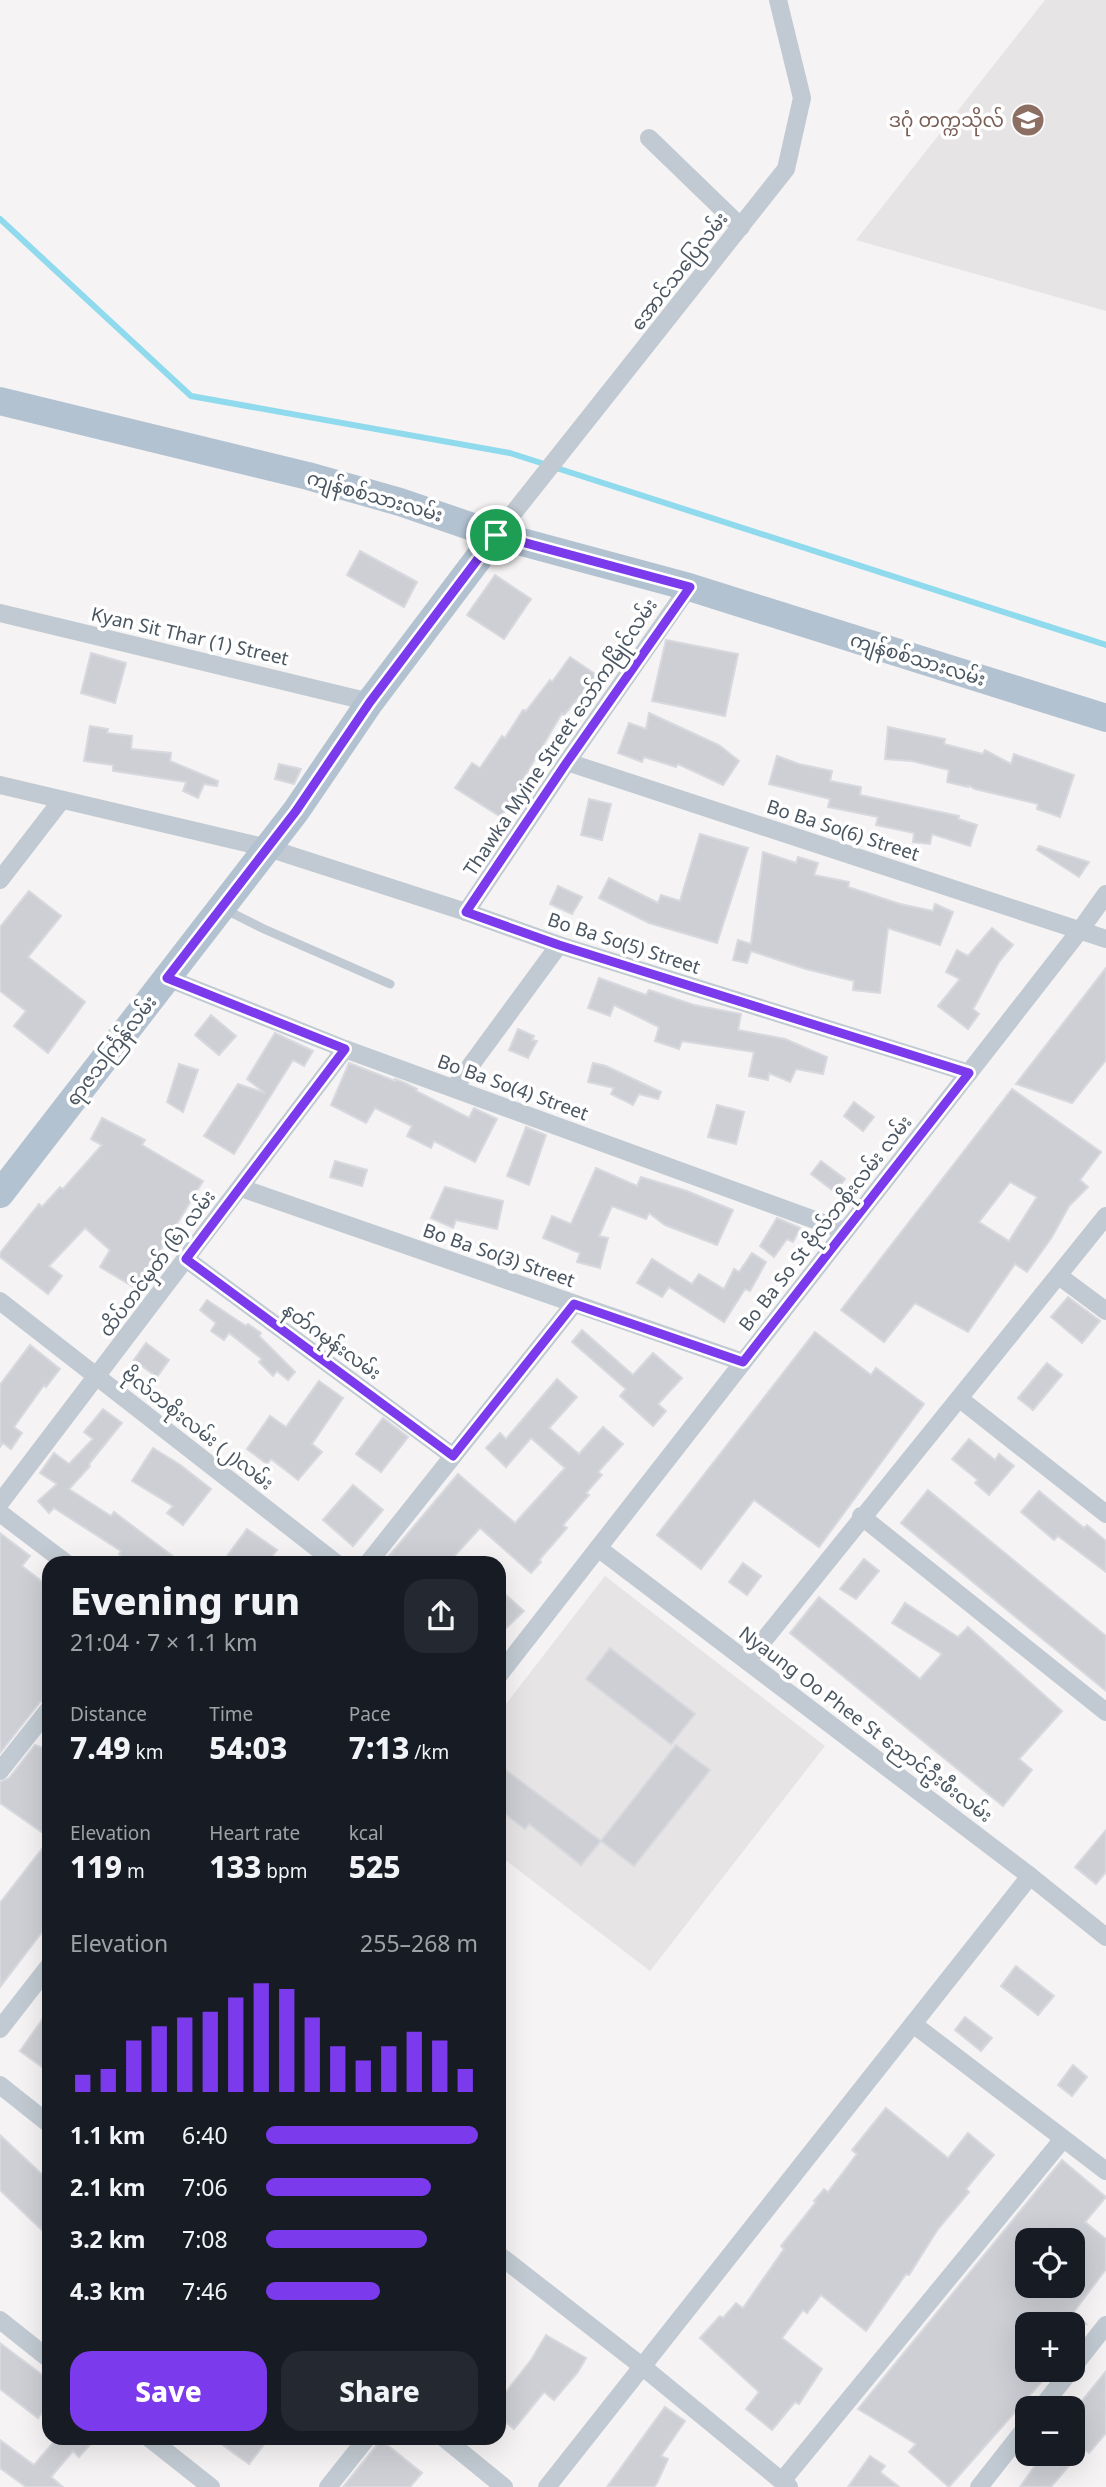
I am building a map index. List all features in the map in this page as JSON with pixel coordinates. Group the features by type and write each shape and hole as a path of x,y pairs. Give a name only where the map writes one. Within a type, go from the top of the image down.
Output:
{"main road":[{"name":"ကျန်စစ်သားလမ်း","path":"0,401 308,476 400,502 496,535 690,587 1106,718"},
{"name":"ရာဇသင်္ကြန်လမ်း","path":"0,1194 268,848 370,702 496,535"}],"street":[{"name":"အောင်သပြေလမ်း","path":"496,535 786,169 802,98 778,0"},
{"path":"649,138 740,227"},
{"name":"Thawka Myine Street သော်ကမြိုင်လမ်း","path":"466,912 690,587"},
{"name":"Kyan Sit Thar (1) Street","path":"0,613 370,702"},
{"name":"Bo Ba So(6) Street","path":"567,762 1106,939"},
{"name":"Bo Ba So(5) Street","path":"0,785 268,848 559,945 969,1073"},
{"path":"0,880 61,801"},
{"name":"Bo Ba So St ဗိုလ်ဘစိုးလမ်း လမ်း","path":"506,1666 1106,894"},
{"path":"454,1088 559,945"},
{"name":"Bo Ba So(4) Street","path":"167,978 345,1049 845,1231"},
{"name":"ထိပ်တင်မှတ် (၆) လမ်း","path":"0,1503 345,1049"},
{"name":"Bo Ba So(3) Street","path":"241,1188 743,1362"},
{"path":"747,1661 861,1516 960,1399 1106,1216"},
{"name":"နတ်ဂမုန်းလမ်း","path":"186,1259 453,1456"},
{"path":"1059,1276 1106,1311"},
{"name":"ဗိုလ်ဘစိုးလမ်း (၂)လမ်း","path":"0,1301 327,1556"},
{"path":"374,1556 574,1304"},
{"path":"960,1399 1106,1514"},
{"path":"0,1513 57,1556"},
{"path":"861,1516 1106,1712"},
{"name":"Nyaung Oo Phee St ညောင်ဦးဖီးလမ်း","path":"598,1548 1030,1876 1106,1937"},
{"path":"0,1772 42,1718"},
{"path":"547,2487 1030,1876"},
{"path":"0,2029 42,1975"},
{"path":"913,2024 1106,2171"},
{"path":"0,2085 42,2118"},
{"path":"506,2260 643,2367 786,2484 1063,2139"},
{"path":"0,2320 42,2353"},
{"path":"1085,2352 1106,2325"},
{"path":"1050,2396 1061,2382"},
{"path":"979,2487 1015,2441"},
{"path":"158,2445 211,2487"},
{"path":"328,2487 361,2445"},
{"path":"453,2445 504,2487"}],"lane":[{"path":"222,908 390,984"}],"shaded area":[{"name":"ဒဂုံ တက္ကသိုလ်","path":"1045,0 1106,0 1106,311 856,240"},
{"path":"605,1576 825,1746 650,1971 506,1860 506,1704"}],"building":[{"path":"360,551 417,582 404,607 347,575"},
{"path":"495,575 531,599 504,639 467,615"},
{"path":"666,640 738,654 725,716 652,701"},
{"path":"91,653 126,663 115,703 81,693"},
{"path":"570,657 601,678 586,699 581,695 564,715 562,713 501,817 455,788 472,763 480,768 502,736 505,738 523,710 526,711 550,680 552,682"},
{"path":"649,713 719,745 739,761 723,785 678,764 676,767 644,757 642,762 618,753 629,723 646,729"},
{"path":"90,726 108,729 107,733 132,736 131,749 171,753 170,761 218,781 217,786 204,784 198,798 183,791 186,782 113,771 113,765 84,761"},
{"path":"888,727 945,739 944,744 983,754 985,750 1011,764 1014,754 1074,775 1060,817 1037,809 1038,804 947,782 949,770 912,761 885,759"},
{"path":"777,756 832,771 830,781 861,787 860,795 959,816 958,819 977,825 970,846 932,834 930,844 913,842 914,833 876,825 878,817 828,807 830,799 769,784"},
{"path":"279,764 301,769 294,784 275,779"},
{"path":"589,799 611,804 602,840 581,835"},
{"path":"700,834 748,848 717,943 649,923 599,898 609,878 658,903 661,895 680,901"},
{"path":"1039,846 1089,862 1079,877 1037,850"},
{"path":"763,852 796,863 798,857 818,863 814,875 849,882 848,887 900,904 933,911 935,904 953,912 940,945 888,928 880,993 853,990 854,981 751,951 747,963 733,960 738,940 751,944"},
{"path":"558,886 582,897 572,914 550,904"},
{"path":"29,891 61,916 28,957 85,1002 48,1053 14,1026 26,1011 0,991 0,927"},
{"path":"992,928 1013,945 999,962 973,1009 979,1014 968,1029 938,1006 960,979 946,972 957,950 968,956"},
{"path":"1106,968 1106,1060 1072,1103 1016,1084"},
{"path":"599,978 646,995 649,990 694,1005 741,1014 738,1030 785,1039 827,1057 823,1074 796,1069 790,1082 769,1073 768,1080 749,1076 754,1052 682,1041 679,1049 655,1041 659,1027 614,1005 610,1016 588,1008"},
{"path":"211,1015 236,1036 219,1055 195,1035"},
{"path":"518,1029 534,1036 532,1040 537,1041 528,1058 509,1050"},
{"path":"275,1033 313,1051 304,1066 293,1060 234,1154 204,1136 238,1084 265,1093 247,1079"},
{"path":"349,1063 405,1083 469,1118 474,1108 497,1119 475,1162 434,1141 431,1148 407,1136 412,1126 375,1108 366,1123 331,1105"},
{"path":"593,1063 606,1066 661,1092 658,1099 639,1094 633,1105 611,1094 614,1088 588,1082"},
{"path":"179,1064 198,1070 183,1112 167,1102"},
{"path":"1012,1089 1101,1152 1080,1180 1088,1187 1069,1206 1052,1237 1027,1272 1015,1264 968,1332 915,1303 884,1342 841,1310","holes":["1010,1182 1037,1197 1009,1241 979,1222"]},
{"path":"854,1102 874,1117 863,1131 844,1116"},
{"path":"717,1105 744,1112 736,1144 708,1137"},
{"path":"102,1118 145,1140 142,1145 203,1181 137,1289 100,1267 110,1250 85,1228 49,1266 62,1276 48,1294 0,1257 0,1253 39,1204 42,1207 60,1187 63,1189 102,1145 91,1139"},
{"path":"526,1127 546,1135 529,1185 507,1176"},
{"path":"335,1161 367,1170 362,1186 330,1177"},
{"path":"821,1161 845,1179 835,1192 811,1174"},
{"path":"596,1168 637,1186 641,1177 687,1191 733,1210 717,1245 665,1225 649,1213 646,1219 612,1206 599,1236 608,1238 600,1268 577,1262 580,1253 543,1238 552,1216 571,1224"},
{"path":"445,1187 503,1201 497,1229 456,1220 453,1228 431,1218"},
{"path":"777,1218 800,1228 793,1242 787,1239 774,1257 760,1246"},
{"path":"752,1253 766,1262 750,1291 745,1289 724,1322 669,1287 662,1297 637,1283 652,1259 692,1284 699,1274 724,1289 734,1269 739,1272"},
{"path":"1068,1297 1100,1321 1082,1343 1051,1317"},
{"path":"207,1300 261,1333 259,1336 295,1372 288,1380 277,1371 273,1376 259,1362 262,1359 229,1333 224,1340 211,1331 216,1323 200,1310"},
{"path":"582,1330 633,1375 653,1353 682,1378 658,1404 666,1411 653,1426 620,1396 626,1389 572,1342"},
{"path":"815,1332 871,1375 876,1368 924,1404 819,1547 754,1500 701,1569 657,1535"},
{"path":"146,1343 169,1360 157,1377 134,1360"},
{"path":"30,1345 60,1369 46,1387 44,1385 14,1427 22,1433 11,1449 3,1443 0,1447 0,1385"},
{"path":"1047,1363 1062,1375 1033,1410 1018,1398"},
{"path":"557,1379 577,1397 549,1428 579,1454 603,1427 623,1444 598,1472 602,1475 586,1493 589,1495 563,1525 567,1528 531,1573 480,1528 454,1556 389,1556 458,1474 515,1523 565,1468 531,1438 506,1467 486,1448 500,1433 506,1439"},
{"path":"319,1381 343,1398 312,1444 322,1452 298,1480 271,1459 267,1464 247,1449 270,1416 286,1427"},
{"path":"103,1409 122,1423 69,1489 111,1516 114,1512 173,1556 121,1556 119,1554 121,1551 54,1508 49,1513 38,1501 57,1484 40,1473 54,1453 69,1464 93,1439 84,1432"},
{"path":"383,1418 408,1437 381,1472 356,1454"},
{"path":"969,1439 995,1460 999,1454 1014,1466 989,1495 975,1483 978,1480 952,1459"},
{"path":"153,1448 211,1489 183,1525 167,1513 173,1506 132,1481"},
{"path":"353,1485 383,1510 353,1546 323,1520"},
{"path":"928,1490 1106,1636 1106,1691 901,1523"},
{"path":"1039,1491 1084,1528 1087,1525 1106,1541 1106,1572 1058,1536 1054,1540 1021,1512"},
{"path":"247,1529 277,1550 272,1556 227,1556"},
{"path":"0,1533 30,1556 22,1566 42,1582 42,1701 0,1753"},
{"path":"864,1559 879,1571 856,1599 840,1589"},
{"path":"743,1563 761,1576 747,1595 729,1582"},
{"path":"506,1595 524,1611 506,1628"},
{"path":"819,1597 920,1679 942,1654 892,1623 905,1603 958,1637 968,1627 1062,1711 1019,1759 1032,1770 1003,1806 790,1633"},
{"path":"610,1648 695,1714 671,1744 586,1679"},
{"path":"35,1745 42,1748 42,1832 0,1803 0,1782 9,1778"},
{"path":"676,1745 710,1770 634,1866 601,1841"},
{"path":"506,1770 601,1841 581,1865 529,1824 525,1829 506,1814"},
{"path":"1106,1830 1106,1872 1096,1884 1075,1867"},
{"path":"42,1849 42,1932 0,1987 0,1903"},
{"path":"1016,1966 1054,1996 1038,2015 1001,1986"},
{"path":"965,2017 992,2038 981,2051 955,2030"},
{"path":"42,2020 42,2067 20,2051"},
{"path":"1073,2065 1087,2077 1072,2096 1058,2085"},
{"path":"886,2108 948,2158 968,2133 994,2155 966,2189 969,2192 938,2229 909,2275 906,2274 866,2331 821,2295 807,2313 803,2310 782,2338 822,2369 799,2404 795,2402 772,2430 746,2409 759,2392 700,2338 736,2303 743,2308 784,2249 781,2246 816,2202 814,2201 824,2189 828,2192 857,2154 852,2150"},
{"path":"0,2135 42,2174 42,2230 0,2190"},
{"path":"1062,2160 1106,2197 1085,2222 1106,2239 1106,2269 1085,2297 1085,2228 1015,2228 1015,2298 1084,2298 1074,2312 1015,2312 1015,2382 1041,2382 1029,2396 1015,2396 1015,2412 949,2487 909,2452 916,2444 858,2409"},
{"path":"546,2335 586,2358 578,2372 554,2400 544,2392 514,2429 506,2423 506,2392"},
{"path":"0,2343 42,2375 42,2413 38,2418 0,2389"},
{"path":"1106,2371 1106,2433 1089,2453 1085,2450 1085,2397"},
{"path":"665,2407 685,2421 661,2456 668,2459 657,2483 654,2487 607,2487"},
{"path":"0,2440 34,2465 51,2445 90,2445 79,2457 73,2451 51,2477 63,2487 26,2487 0,2468"},
{"path":"223,2445 264,2445 249,2464"},
{"path":"377,2445 387,2445 422,2473 410,2487 343,2487"},
{"path":"870,2456 885,2466 880,2472 899,2487 848,2487"},
{"path":"1035,2466 1069,2466 1051,2487 1020,2487"}],"waterway":[{"path":"0,219 191,396 510,453 1106,645"}],"place":[{"name":"ဒဂုံ တက္ကသိုလ်","path":"1028,120"}],"route":[{"path":"496,535 690,587 466,912 559,945 969,1073 743,1362 574,1304 453,1456 186,1259 345,1049 167,978 296,811 370,702 496,535"}]}
